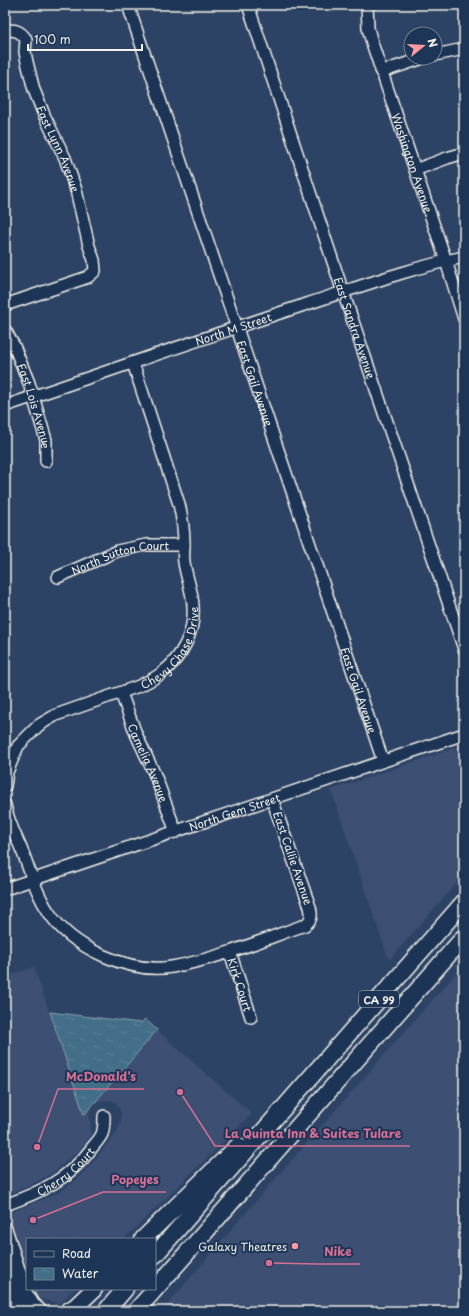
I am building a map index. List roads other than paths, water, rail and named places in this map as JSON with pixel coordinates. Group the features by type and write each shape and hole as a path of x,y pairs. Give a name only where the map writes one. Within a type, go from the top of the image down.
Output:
{"highway":[{"name":"CA 99","path":"156,1254 464,902"},
{"name":"CA 99","path":"156,1288 464,937"},
{"path":"144,1238 266,1119 295,1096"},
{"path":"150,1311 203,1245 215,1221"},
{"path":"68,1311 75,1307 93,1290"},
{"path":"106,1311 124,1290"},
{"name":"CA 99","path":"136,1311 154,1290"},
{"path":"28,1305 31,1305 38,1311"}],"main road":[{"path":"5,1230 28,1305"},
{"path":"5,1269 12,1291 15,1311"}],"street":[{"name":"East Gail Avenue","path":"128,5 382,761"},
{"name":"East Sandra Avenue","path":"248,5 464,649"},
{"name":"Washington Avenue","path":"367,5 368,28 381,72 446,261 464,319"},
{"name":"East Lynn Avenue","path":"5,31 18,30 26,39 25,52 34,90 65,158 76,190 87,240 94,260 95,271 88,277 5,305"},
{"path":"443,53 464,49"},
{"path":"381,72 403,65"},
{"path":"415,170 447,158 464,154"},
{"name":"North M Street","path":"5,406 343,292 415,269 464,257"},
{"name":"East Lois Avenue","path":"5,330 20,358 33,397 46,440 46,461"},
{"name":"Chevy Chase Drive","path":"5,786 7,772 18,746 39,725 56,716 139,686 162,673 173,663 182,650 189,635 193,621 194,607 184,560 183,521 180,504 133,363"},
{"name":"North Sutton Court","path":"58,577 117,551 146,545 184,545"},
{"name":"Camelia Avenue","path":"121,693 136,734 155,775 176,832"},
{"name":"North Gem Street","path":"5,889 464,734"},
{"name":"East Callie Avenue","path":"230,952 306,925 311,918 310,907 272,799"},
{"path":"5,805 7,818 24,855 43,903 59,925 72,937 104,956 121,963 150,969 171,967 230,952"},
{"name":"Kirk Court","path":"230,952 251,1017"},
{"name":"Cherry Court","path":"5,1205 46,1188 66,1176 85,1157 102,1134 104,1116"}],"water":[{"path":"50,1012 141,1023 145,1019 157,1030 84,1115"}],"place":[{"name":"La Quinta Inn & Suites Tulare","path":"180,1092"},
{"name":"McDonald's","path":"37,1147"},
{"name":"Popeyes","path":"33,1220"},
{"name":"Galaxy Theatres","path":"295,1246"},
{"name":"Nike","path":"269,1263"}]}
